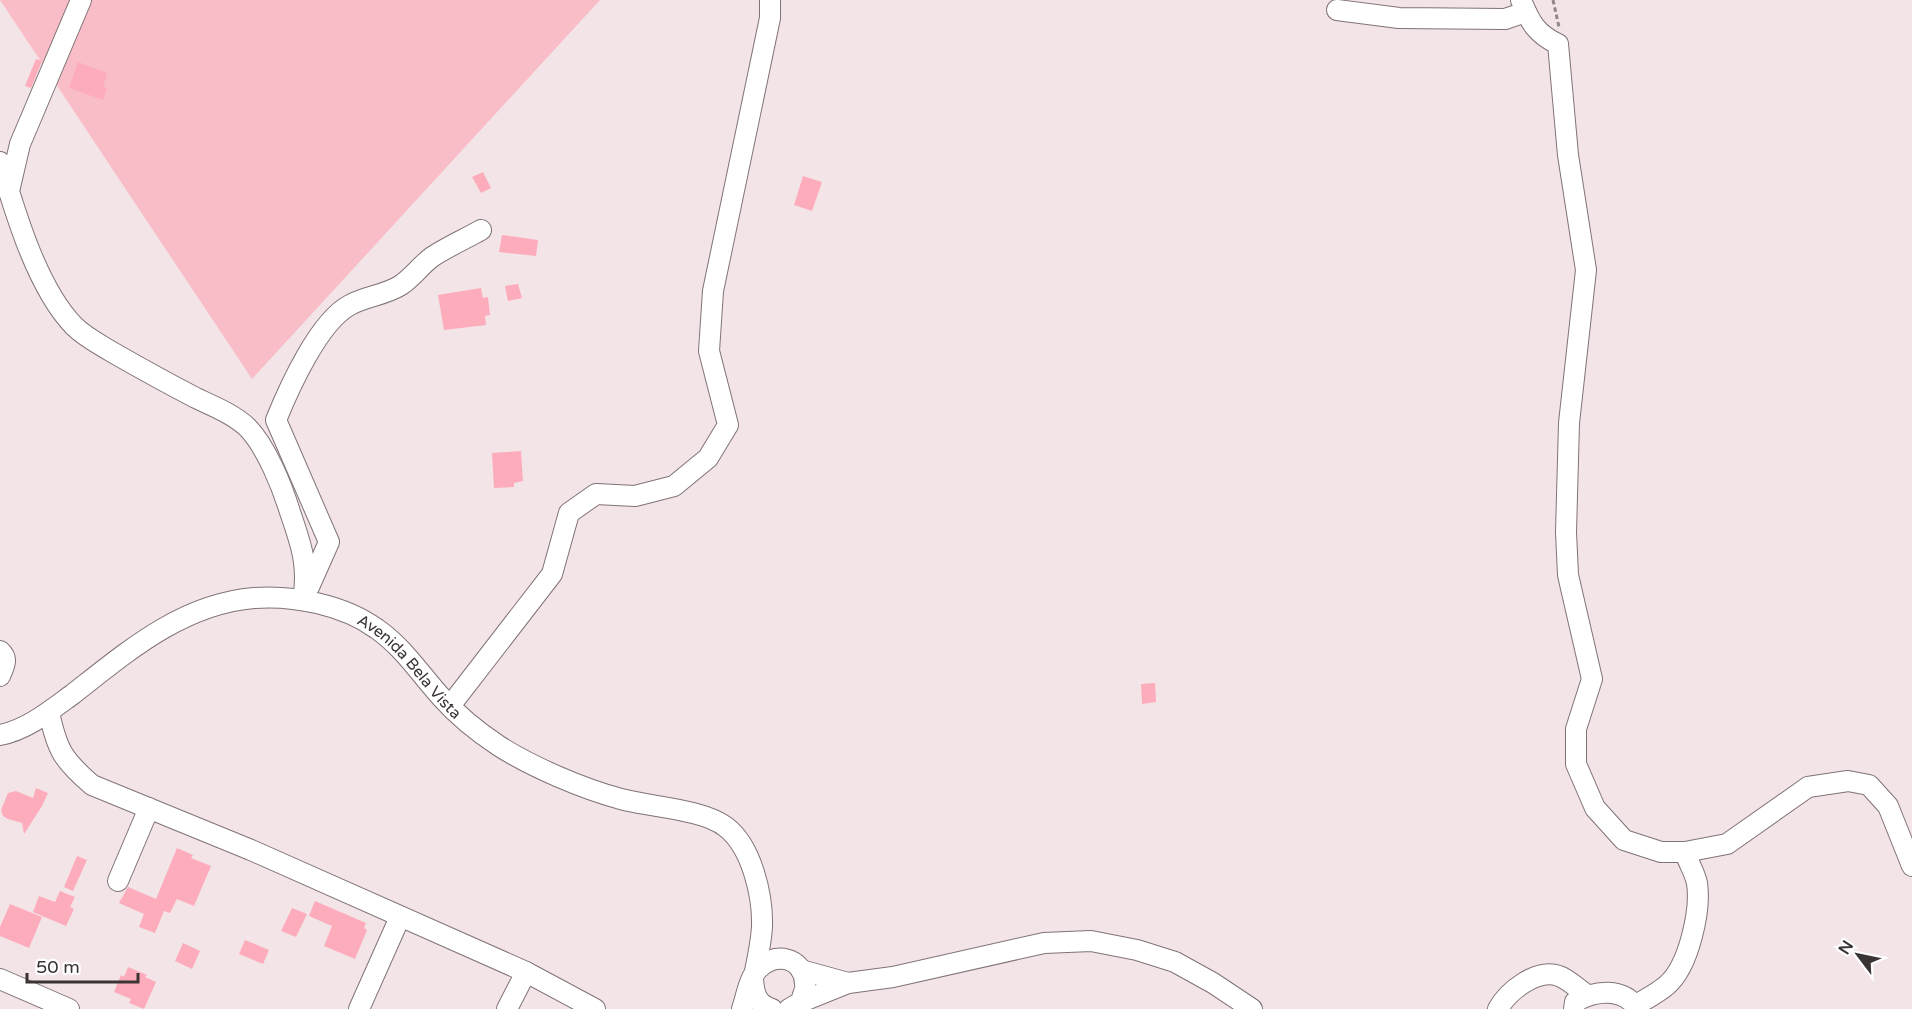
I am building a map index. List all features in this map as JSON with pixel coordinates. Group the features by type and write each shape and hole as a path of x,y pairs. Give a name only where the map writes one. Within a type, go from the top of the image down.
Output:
{"street":[{"path":"9,193 20,144 81,0"},
{"path":"450,706 552,574 569,513 596,494 635,496 674,486 708,458 728,425 709,351 713,291 770,18 770,0"},
{"path":"1337,10 1399,18 1505,19 1523,6 1542,36 1558,44 1568,155 1586,270 1569,423 1566,532 1568,575 1592,679 1576,729 1576,764 1595,808 1624,840 1661,852 1685,852 1727,844 1808,787 1848,781 1869,785 1888,806 1912,866"},
{"path":"0,162 9,193 38,268 51,294 75,327 153,376 231,416 247,427 259,443 285,495 303,548 306,566 303,600"},
{"path":"303,600 329,542 276,420 284,401 302,364 328,323 338,313 349,305 399,286 433,257 481,230"},
{"name":"Avenida Bela Vista","path":"0,735 25,726 49,712 134,646 167,625 219,603 256,598 303,600 353,615 378,629 406,656 450,706 499,746 529,763 621,799 696,814 726,827 749,858 758,889 762,926 754,975 742,1009"},
{"path":"0,651 5,655 6,661 0,676"},
{"path":"49,712 60,752 92,785 252,850 526,972 595,1009"},
{"path":"118,881 149,808"},
{"path":"1498,1009 1513,991 1545,974 1559,976 1580,1002 1607,991 1637,1007 1668,984 1680,969 1689,949 1695,918 1696,883 1685,852"},
{"path":"359,1009 400,917"},
{"name":"Avenida Bela Vista","path":"762,926 783,958 794,962 801,970 848,983"},
{"path":"795,1005 848,983 893,977 1044,943 1091,941 1137,950 1175,962 1213,983 1252,1009"},
{"path":"771,1009 764,1006 754,994 754,975 767,960 783,958"},
{"path":"795,1005 806,984 801,970"},
{"path":"507,1009 526,972"},
{"path":"0,979 69,1009"}],"path":[{"path":"1553,0 1559,23 1558,44"}],"shaded area":[{"path":"0,0 600,0 252,379"}],"building":[{"path":"36,59 42,61 31,88 25,86"},
{"path":"78,62 107,73 103,87 107,88 103,100 69,88"},
{"path":"483,172 491,188 481,193 472,177"},
{"path":"803,176 822,182 812,211 794,205"},
{"path":"502,235 538,240 536,256 499,252"},
{"path":"518,284 522,298 508,301 505,286"},
{"path":"481,288 483,298 488,297 490,315 485,316 486,325 444,330 438,295"},
{"path":"521,451 523,481 514,483 514,487 494,488 492,453"},
{"path":"1155,683 1156,702 1142,704 1141,684"},
{"path":"36,788 48,793 24,834 22,823 3,816 1,810 8,793 16,791 33,798"},
{"path":"177,848 193,855 191,858 211,866 194,906 177,899 170,913 164,911 155,933 139,927 144,914 119,903 128,887 156,899"},
{"path":"77,856 87,860 73,891 64,887"},
{"path":"60,891 75,897 70,907 74,909 66,926 33,912 39,896 55,902"},
{"path":"315,901 366,923 364,928 367,930 355,959 324,946 332,926 309,916"},
{"path":"10,904 42,917 29,948 0,936 0,927"},
{"path":"292,908 307,914 296,937 281,931"},
{"path":"245,940 269,950 263,964 239,954"},
{"path":"183,943 200,951 192,969 175,961"},
{"path":"128,967 147,975 145,977 156,982 144,1009 129,1003 131,999 114,992 121,975 124,977"}]}
